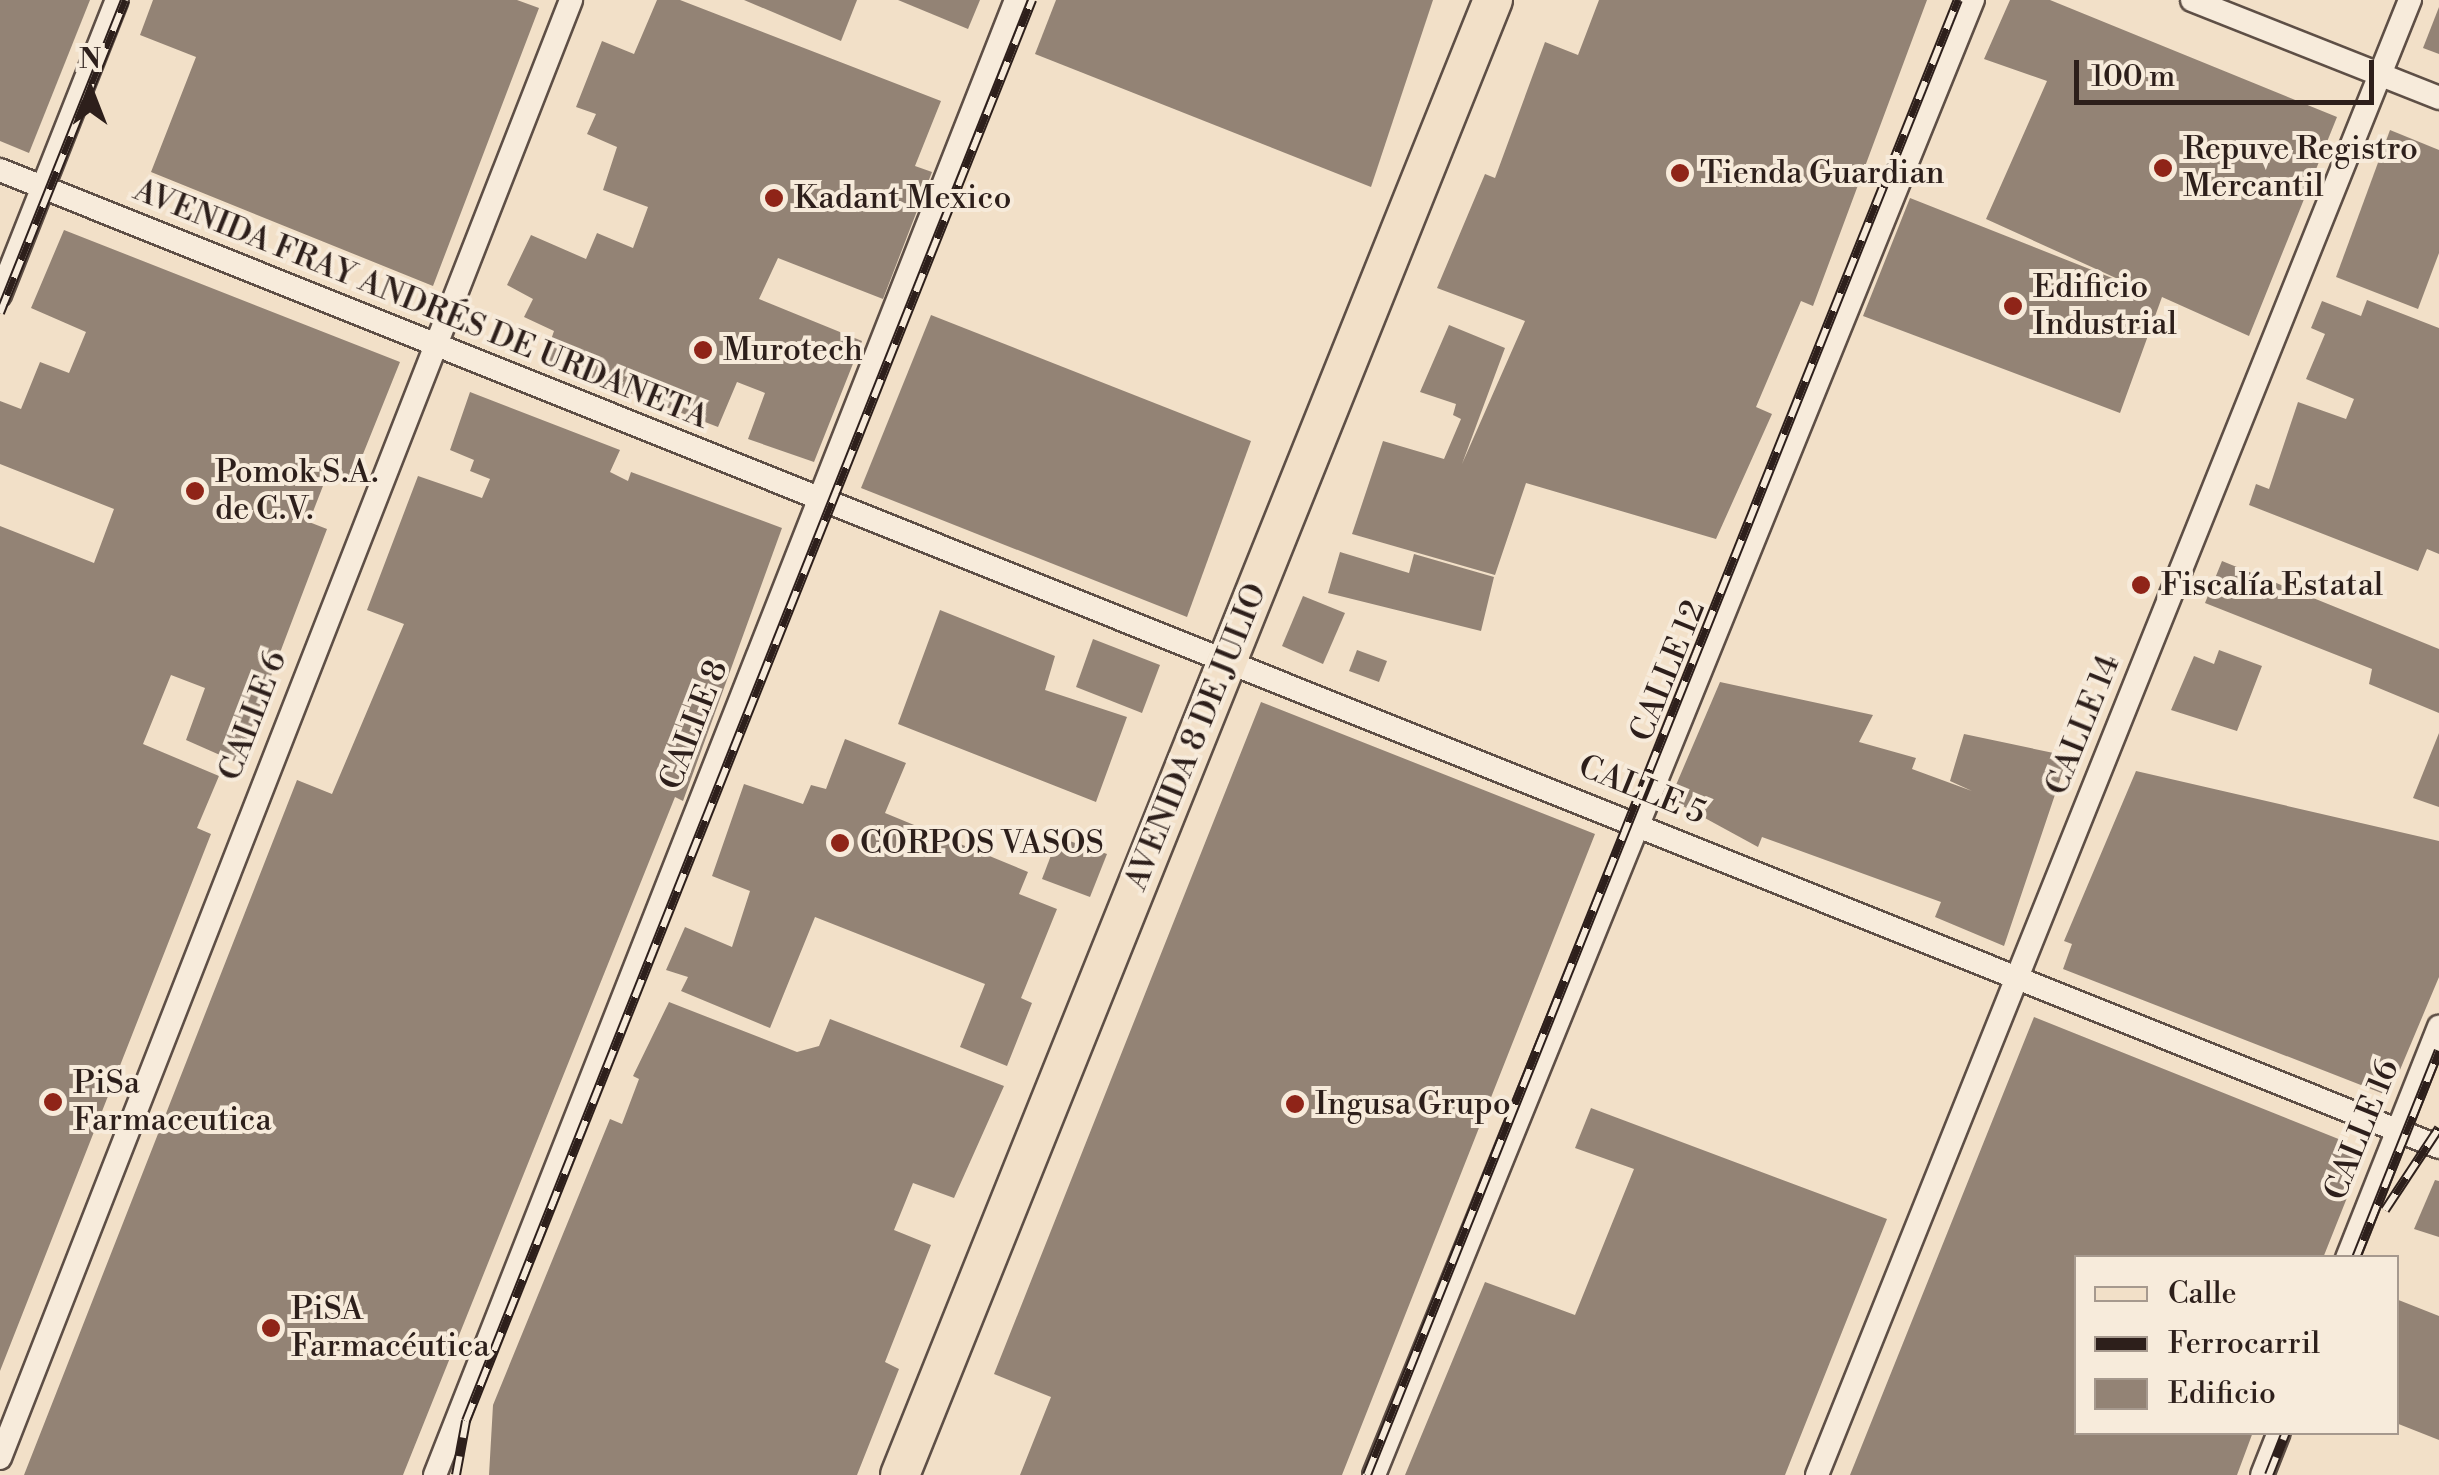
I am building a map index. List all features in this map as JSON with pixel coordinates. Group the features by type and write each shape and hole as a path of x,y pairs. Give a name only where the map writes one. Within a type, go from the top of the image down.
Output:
{"main road":[{"name":"AVENIDA 8 DE JULIO","path":"900,1475 1493,0"}],"street":[{"path":"0,296 117,0"},
{"name":"CALLE 6","path":"0,1458 432,345 571,0"},
{"name":"CALLE 8","path":"435,1475 1016,0"},
{"name":"CALLE 12","path":"1374,1475 1972,0"},
{"path":"2192,0 2439,98"},
{"name":"CALLE 14","path":"1816,1475 2410,0"},
{"name":"AVENIDA FRAY ANDRÉS DE URDANETA","path":"0,170 818,498"},
{"name":"CALLE 5","path":"818,498 1641,824 2439,1147"},
{"name":"CALLE 16","path":"2348,1255 2439,1028"},
{"path":"2262,1475 2278,1435"}],"building":[{"path":"0,0 90,0 29,153 0,141"},
{"path":"153,0 517,0 539,8 433,286 151,172 196,57 140,35"},
{"path":"657,0 680,0 941,101 915,166 932,172 883,299 778,258 759,299 862,341 814,462 748,439 765,393 737,382 718,427 544,360 554,331 524,317 533,299 507,285 531,235 586,259 597,233 633,248 648,207 603,190 617,147 587,134 596,114 576,107 602,41 634,54"},
{"path":"744,0 857,0 841,41"},
{"path":"898,0 980,0 968,29"},
{"path":"1056,0 1433,0 1371,187 1035,54"},
{"path":"1599,0 1927,0 1813,306 1801,301 1756,407 1772,414 1716,539 1526,483 1495,575 1352,534 1383,441 1444,459 1461,419 1453,415 1456,404 1420,392 1449,325 1505,348 1462,464 1525,321 1437,288 1485,174 1495,178 1545,42 1578,55"},
{"name":"Repuve Registro Mercantil","path":"2010,0 2050,0 2337,117 2249,336 2162,297 2120,413 1863,316 1910,198 2140,289 1986,219 2047,81 1984,59"},
{"path":"2439,7 2439,54 2423,48"},
{"path":"2390,130 2439,150 2439,253 2418,309 2336,277"},
{"path":"64,230 400,362 353,479 328,473 309,522 327,529 238,763 186,740 205,688 171,675 143,744 219,776 197,828 211,834 0,1371 0,526 94,563 114,509 0,464 0,401 21,409 40,362 69,373 86,332 31,308"},
{"path":"2367,300 2439,328 2439,554 2427,549 2418,571 2249,505 2256,484 2269,489 2298,402 2346,419 2354,399 2306,379 2325,334 2311,328 2322,301 2361,316"},
{"path":"931,315 1251,441 1187,617 861,488"},
{"path":"470,392 620,450 610,472 628,481 631,472 782,528 683,801 675,797 403,1475 24,1475 297,780 332,794 404,624 367,610 418,476 482,498 490,479 470,471 474,460 450,450"},
{"path":"1340,552 1409,573 1414,554 1494,577 1481,631 1328,593"},
{"path":"2222,561 2439,649 2439,713 2369,684 2372,669 2205,603"},
{"path":"1303,596 1345,613 1323,664 1282,646"},
{"path":"940,610 1055,656 1045,690 1127,717 1096,802 898,724"},
{"path":"1093,639 1160,665 1142,713 1076,687"},
{"path":"1357,650 1387,661 1379,682 1349,671"},
{"path":"2219,650 2262,666 2237,731 2171,710 2194,656 2214,664"},
{"path":"1720,682 1873,715 1859,742 1916,758 1912,769 1972,791 1950,781 1964,734 2068,756 2004,946 1935,917 1941,902 1762,837 1758,847 1670,799"},
{"name":"Ingusa Grupo","path":"1261,702 1595,834 1342,1475 1020,1475 1051,1397 994,1374"},
{"path":"2439,733 2439,807 2413,798"},
{"name":"CORPOS VASOS","path":"845,739 906,763 885,813 1028,872 1019,894 1057,909 1021,998 1032,1003 1007,1066 960,1047 985,984 815,917 770,1028 681,991 688,977 666,970 685,927 732,947 750,891 712,876 744,784 803,804 811,785 826,789"},
{"path":"2136,771 2439,841 2439,977 2389,1096 2063,969 2072,944 2064,941"},
{"path":"1058,837 1107,854 1090,897 1042,879"},
{"path":"669,1002 797,1052 819,1046 830,1019 1004,1086 954,1198 913,1183 894,1230 931,1245 885,1362 899,1369 857,1475 489,1475 493,1405 610,1119 622,1124 639,1079 633,1076"},
{"path":"2034,1017 2366,1150 2324,1255 2074,1255 2074,1435 2252,1435 2237,1475 1850,1475"},
{"path":"1591,1108 1887,1219 1785,1475 1405,1475 1485,1282 1575,1315 1634,1169 1575,1148"},
{"path":"2435,1180 2439,1181 2439,1237 2414,1229"},
{"path":"2399,1300 2439,1316 2439,1440 2399,1424"}],"railway":[{"path":"0,313 125,0"},
{"path":"456,1475 466,1421 1032,0"},
{"path":"1367,1475 1958,0"},
{"path":"2357,1255 2439,1051"},
{"path":"2385,1210 2439,1128"},
{"path":"2269,1475 2285,1435"}],"place":[{"name":"Repuve Registro Mercantil","path":"2163,168"},
{"name":"Tienda Guardian","path":"1680,173"},
{"name":"Kadant Mexico","path":"774,198"},
{"name":"Edificio Industrial","path":"2013,306"},
{"name":"Murotech","path":"703,350"},
{"name":"Pomok S.A. de C.V.","path":"195,491"},
{"name":"Fiscalía Estatal","path":"2141,585"},
{"name":"CORPOS VASOS","path":"840,843"},
{"name":"PiSa Farmaceutica","path":"53,1102"},
{"name":"Ingusa Grupo","path":"1295,1104"},
{"name":"PiSA Farmacéutica","path":"271,1328"}]}
